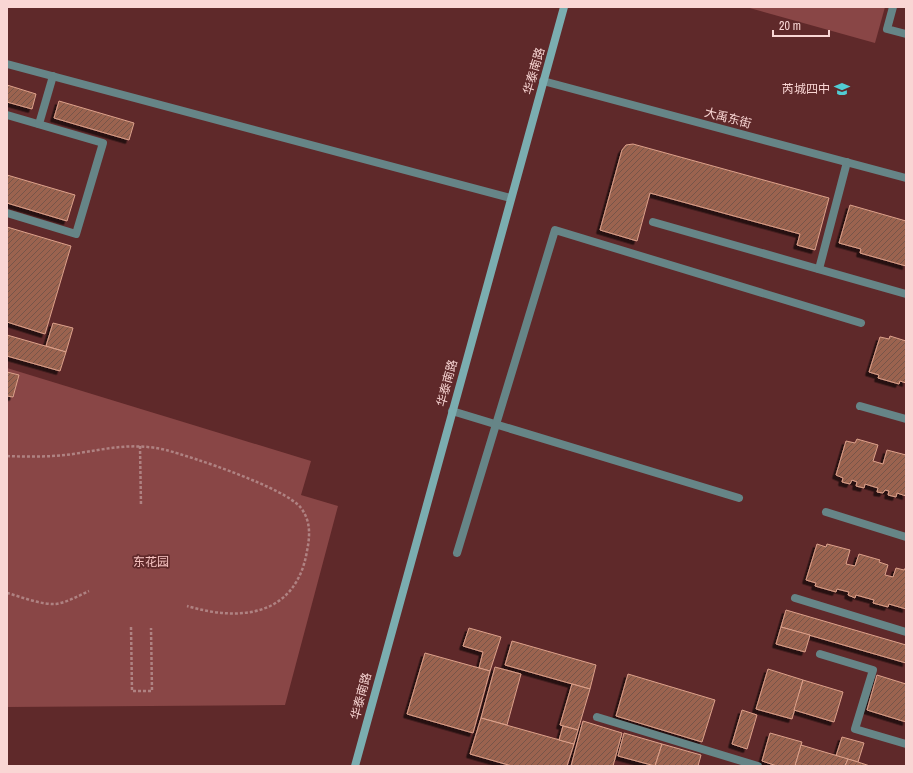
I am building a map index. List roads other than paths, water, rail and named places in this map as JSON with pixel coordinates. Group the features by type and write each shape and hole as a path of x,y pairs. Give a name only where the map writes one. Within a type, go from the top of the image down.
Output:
{"main road":[{"name":"华泰南路","path":"354,766 564,7"}],"street":[{"path":"893,7 887,29 906,34"},
{"path":"7,64 510,198"},
{"path":"38,124 53,76"},
{"name":"大禹东街","path":"543,81 906,178"},
{"path":"7,115 103,144 76,234 7,213"},
{"path":"819,269 848,162"},
{"path":"653,222 906,294"},
{"path":"457,553 554,230 861,323"},
{"path":"860,406 906,419"},
{"path":"452,411 739,498"},
{"path":"826,512 906,537"},
{"path":"795,598 906,632"},
{"path":"820,654 873,670 855,729 906,744"},
{"path":"597,717 758,766"}],"place":[{"name":"芮城四中","path":"842,89"}],"park label":[{"name":"东花园","path":"151,562"}]}
